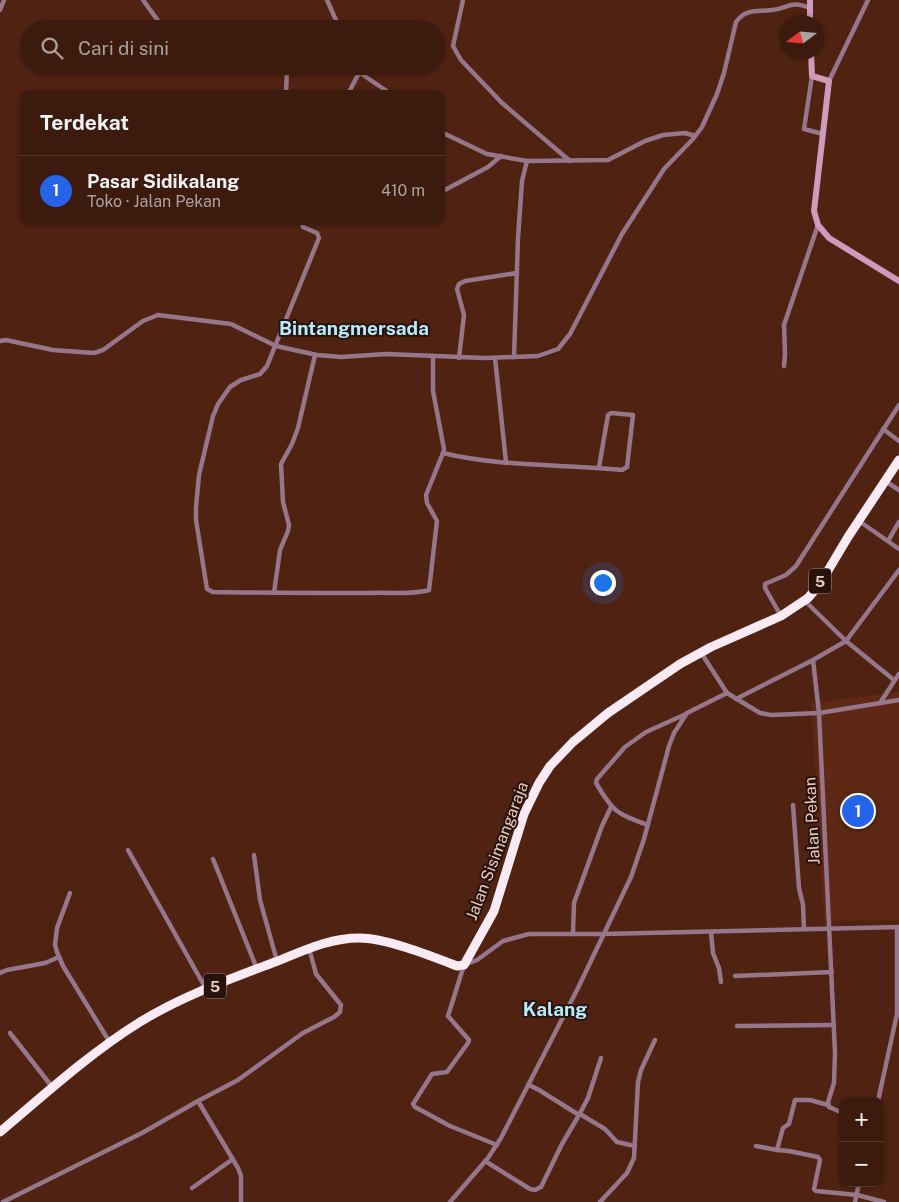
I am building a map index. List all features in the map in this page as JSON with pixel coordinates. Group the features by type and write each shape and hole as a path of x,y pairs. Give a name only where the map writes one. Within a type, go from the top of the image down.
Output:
{"highway":[{"name":"Jalan Sisimangaraja","path":"781,615 814,590 899,456"},
{"name":"Jalan Sisimangaraja","path":"464,965 494,911 524,814 538,784 550,766 568,746 608,712 635,693 711,646 781,615 812,595 858,520 899,460"},
{"name":"5","path":"0,1132 110,1041 142,1021 176,1002 309,948 339,940 372,939 408,948 457,966 464,965"}],"street":[{"path":"0,10 4,0"},
{"path":"144,0 158,20"},
{"path":"327,0 336,20"},
{"path":"463,0 453,46 461,60 502,103 570,161"},
{"path":"810,0 810,15"},
{"path":"868,0 829,81 814,211 818,225 829,238 899,281"},
{"path":"0,341 6,340 53,350 94,353 103,350 143,321 158,315 236,326 276,346 315,355 341,357 386,354 495,358 544,355 554,352 561,347 590,299 622,234 664,169 702,127 724,73 734,24 740,16 751,10 772,10 790,4 810,8"},
{"path":"811,60 812,76 804,129 822,134"},
{"path":"286,90 287,75"},
{"path":"350,90 358,75"},
{"path":"362,75 386,90"},
{"path":"812,76 829,81"},
{"path":"445,134 486,154 527,161 608,160 645,141 668,134 685,133 695,136"},
{"path":"445,190 488,167 502,156"},
{"path":"514,357 516,273 522,181 527,161"},
{"path":"303,225 303,227 317,234 319,238 276,346 263,372 236,383 225,392 213,416 199,475 196,507 207,589 212,592 274,593 423,592 429,590 437,521 427,503 426,495 443,454 433,391 433,356"},
{"path":"784,366 784,325 818,225"},
{"path":"459,358 464,315 457,289 459,284 465,281 516,273"},
{"path":"274,593 280,550 289,525 283,502 281,464 298,428 315,355"},
{"path":"495,358 506,462"},
{"path":"781,615 765,588 765,584 786,575 796,566 899,405"},
{"path":"443,454 506,462 622,470 627,467 633,415 611,413 608,415 599,467"},
{"path":"883,429 899,441"},
{"path":"885,481 899,490"},
{"path":"858,520 899,548"},
{"path":"888,541 899,522"},
{"path":"736,699 846,641 899,570"},
{"path":"804,601 846,641 894,680"},
{"path":"699,653 727,693 760,713 819,713 899,700"},
{"name":"Jalan Pekan","path":"813,660 819,713 834,1025 834,1078 828,1105"},
{"path":"880,703 899,674"},
{"path":"648,825 626,817 611,807 596,783 597,779 625,748 639,737 663,723 727,693"},
{"path":"450,1202 497,1145 578,988 631,877 648,825 669,746 674,733 687,713"},
{"path":"793,805 804,929"},
{"path":"573,934 574,903 602,826 611,807"},
{"path":"128,850 207,990"},
{"path":"254,855 260,900 277,961"},
{"path":"213,859 257,968"},
{"path":"70,893 56,928 55,945 59,957 110,1041"},
{"path":"497,1145 450,1126 414,1106 414,1103 432,1074 447,1072 469,1040 448,1016 464,965 477,960 503,941 529,934 898,927 897,1014 879,1097"},
{"path":"711,932 713,953 721,982"},
{"path":"3,1202 142,1133 238,1080 286,1044 334,1017 340,1012 342,1005 316,974 309,948"},
{"path":"0,972 45,963 59,957"},
{"path":"735,976 832,972"},
{"path":"736,1026 834,1025"},
{"path":"10,1033 53,1088"},
{"path":"600,1202 630,1169 634,1158 639,1077 655,1040"},
{"path":"485,1161 530,1189 538,1189 580,1115 588,1098 601,1058"},
{"path":"529,1085 605,1129 617,1142 635,1146"},
{"path":"777,1150 783,1128 789,1124 795,1100 810,1100 828,1105 839,1112"},
{"path":"198,1101 233,1159 241,1176 241,1202"},
{"path":"756,1146 819,1158 815,1191 857,1194 884,1202"},
{"path":"192,1188 233,1159"},
{"path":"855,1202 859,1187"}],"shaded area":[{"path":"899,692 899,920 824,921 811,703"}],"place":[{"name":"Pasar Sidikalang","path":"858,811"}],"district":[{"name":"Bintangmersada","path":"354,328"},
{"name":"Kalang","path":"555,1009"}]}
